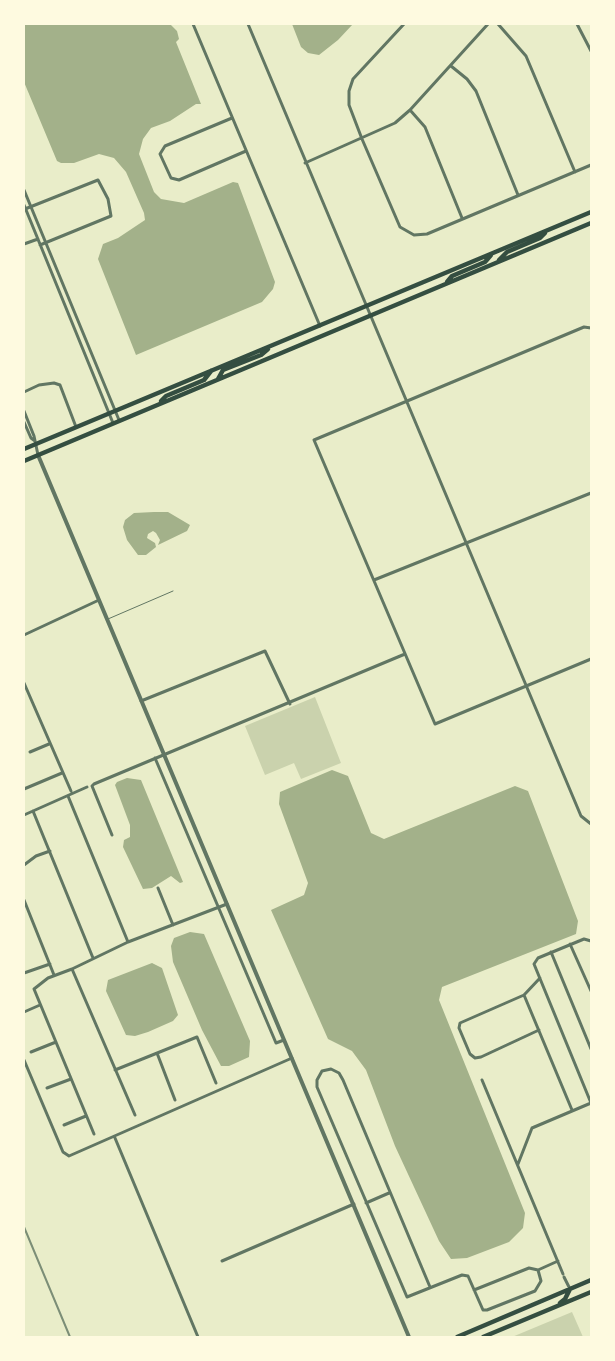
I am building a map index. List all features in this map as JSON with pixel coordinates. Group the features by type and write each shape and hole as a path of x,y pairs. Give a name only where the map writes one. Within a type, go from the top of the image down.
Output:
{"main road":[{"path":"24,449 35,442 76,427 591,212"},
{"path":"24,460 591,223"},
{"path":"497,263 507,252 540,238 548,230"},
{"path":"444,285 452,276 485,262 492,254"},
{"path":"218,379 223,370 261,355 271,346"},
{"path":"158,404 166,396 204,380 212,370"},
{"path":"457,1337 591,1280"},
{"path":"552,1308 565,1299 570,1289"},
{"path":"483,1337 591,1292"}],"street":[{"path":"193,24 320,326"},
{"path":"248,24 304,163 528,687 581,816 591,824"},
{"path":"404,24 353,79 348,91 349,105 400,228 414,235 420,235 591,165"},
{"path":"304,163 395,123 410,110 488,24"},
{"path":"498,24 526,56 576,172"},
{"path":"577,24 591,51"},
{"path":"451,66 467,79 476,91 518,195"},
{"path":"410,110 425,127 462,218"},
{"path":"232,118 165,146 160,154 171,178 179,180 246,151"},
{"path":"40,245 111,216 108,199 98,180 31,207 24,207 94,376 112,411 119,420"},
{"path":"24,190 100,374 112,411 113,423"},
{"path":"24,244 38,239"},
{"path":"591,328 584,327 314,440 435,724 528,687 591,659"},
{"path":"94,376 100,374"},
{"path":"24,392 39,385 54,383 60,385 76,427"},
{"path":"24,411 38,455 410,1337"},
{"path":"24,422 31,438 35,442"},
{"path":"374,580 591,493"},
{"path":"24,635 99,600"},
{"path":"141,701 265,651 290,704"},
{"path":"112,835 92,786 164,754 290,704 405,654"},
{"path":"24,683 25,690 70,791"},
{"path":"30,752 49,744"},
{"path":"155,758 217,908 276,1043 285,1039"},
{"path":"24,789 62,773"},
{"path":"24,815 86,787"},
{"path":"68,796 128,942"},
{"path":"33,811 93,958"},
{"path":"24,865 36,856 50,851"},
{"path":"158,888 172,925"},
{"path":"24,900 54,975"},
{"path":"94,1134 34,989 37,985 54,975 72,969 128,942 228,904"},
{"path":"517,1164 532,1128 591,1103 535,968 536,959 584,939 591,941"},
{"path":"570,944 591,992"},
{"path":"551,952 591,1048"},
{"path":"24,973 50,964"},
{"path":"72,969 135,1115"},
{"path":"539,1030 475,1058 470,1054 459,1028 460,1023 524,995 540,978"},
{"path":"524,995 572,1110"},
{"path":"24,1012 40,1005"},
{"path":"115,1070 197,1037 216,1083"},
{"path":"31,1052 56,1042"},
{"path":"158,1053 176,1100"},
{"path":"24,1060 66,1156 115,1138 292,1058"},
{"path":"430,1287 339,1073 331,1069 322,1071 317,1080 318,1087 407,1297 462,1275 468,1276 483,1310 492,1309 535,1291 541,1281 538,1270"},
{"path":"47,1088 70,1079"},
{"path":"482,1080 570,1289"},
{"path":"64,1125 86,1116"},
{"path":"115,1138 198,1337"},
{"path":"366,1203 389,1193"},
{"path":"222,1261 354,1204"},
{"path":"474,1290 529,1268 538,1270 558,1261"}],"lane":[{"path":"107,619 173,591"}],"shaded area":[{"path":"24,24 170,24 177,31 179,39 176,42 201,104 196,104 170,121 151,128 143,139 139,154 154,192 161,199 184,203 233,182 238,183 275,282 273,289 262,302 136,355 98,259 103,244 118,238 145,220 144,213 126,172 114,158 99,154 74,163 61,163 57,161 24,82"},
{"path":"292,24 353,24 338,40 319,55 308,53 301,47"},
{"path":"168,512 190,525 187,531 158,545 160,540 153,531 148,534 147,538 155,543 156,547 146,555 138,555 127,540 123,527 125,520 134,513"},
{"path":"315,697 341,763 301,779 294,763 265,775 245,726"},
{"path":"332,770 348,776 371,833 384,839 515,786 528,791 578,921 576,934 442,987 439,1000 525,1213 523,1228 509,1242 467,1258 451,1259 439,1241 395,1146 366,1070 352,1051 328,1039 271,910 304,895 308,883 279,804 280,792"},
{"path":"127,778 141,780 183,882 180,883 171,876 152,888 143,889 123,847 124,840 130,837 130,825 115,785 117,782"},
{"path":"190,932 204,934 250,1041 249,1057 229,1066 221,1066 202,1030 173,962 171,946 174,938"},
{"path":"152,963 162,968 178,1015 173,1021 148,1032 135,1036 126,1035 106,991 108,980"},
{"path":"572,1312 583,1337 512,1337"}],"railway":[{"path":"24,1227 70,1337"}]}
